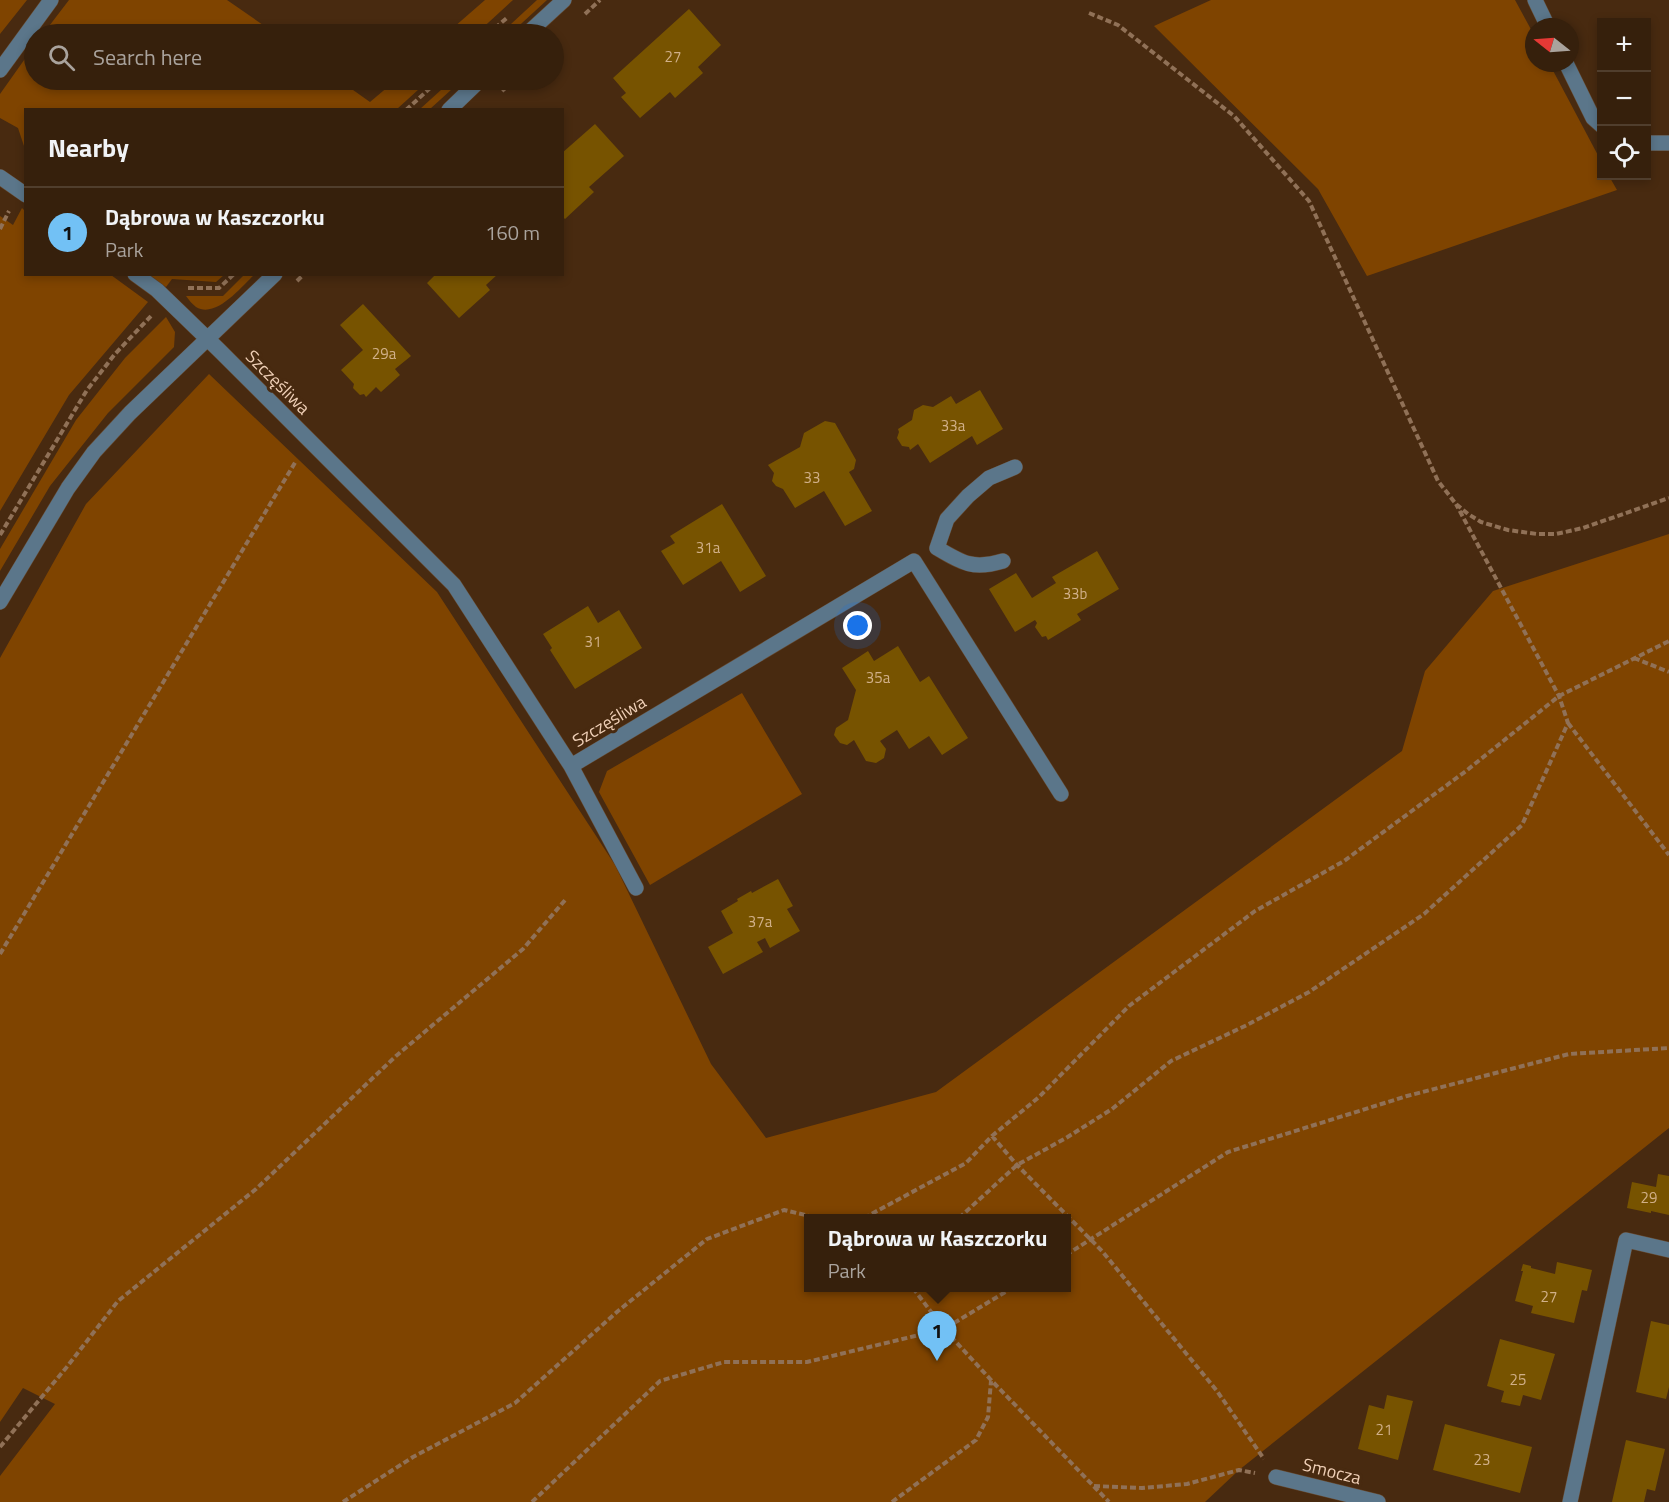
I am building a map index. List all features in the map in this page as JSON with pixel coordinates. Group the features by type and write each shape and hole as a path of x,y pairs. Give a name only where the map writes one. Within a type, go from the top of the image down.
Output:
{"street":[{"path":"34,24 51,0"},
{"path":"538,24 564,0"},
{"path":"1535,0 1544,18"},
{"path":"0,70 24,37"},
{"path":"1570,72 1593,118 1597,122"},
{"path":"450,108 469,90"},
{"path":"1651,143 1669,143"},
{"path":"0,177 24,194"},
{"name":"Szczęśliwa","path":"138,276 157,290 454,585 571,766 937,548"},
{"path":"0,602 68,488 94,452 273,276"},
{"path":"1003,561 990,565 975,565 961,562 937,548 947,519 968,496 989,478 1015,467"},
{"path":"914,561 1061,794"},
{"path":"571,766 636,888"},
{"path":"1570,1502 1626,1240 1669,1250"},
{"name":"Smocza","path":"1276,1477 1378,1502"}],"path":[{"path":"1089,13 1118,25 1234,116 1308,201 1438,482 1456,504 1468,514 1495,527 1522,533 1556,534 1583,528 1669,498"},
{"path":"408,108 428,90"},
{"path":"179,288 219,288 232,276"},
{"path":"0,535 87,390 115,354 158,309"},
{"path":"0,954 307,439"},
{"path":"1456,504 1559,696 1568,723 1669,855"},
{"path":"871,1214 966,1163 1129,1006 1256,910 1344,861 1466,771 1559,696 1669,640"},
{"path":"1634,658 1669,672"},
{"path":"963,1214 1017,1165 1112,1109 1172,1061 1310,992 1424,914 1522,825 1568,723"},
{"path":"0,1448 118,1302 256,1189 396,1056 523,950 566,899"},
{"path":"1071,1252 1228,1152 1407,1096 1569,1054 1669,1048"},
{"path":"992,1136 1065,1214"},
{"path":"343,1502 413,1457 515,1402 618,1311 707,1239 784,1210 804,1215"},
{"path":"1071,1220 1102,1251 1217,1391 1276,1477"},
{"path":"917,1292 944,1329 1109,1502"},
{"path":"532,1502 660,1381 724,1362 807,1362 944,1329 1004,1292"},
{"path":"892,1502 975,1440 988,1417 991,1380"},
{"path":"1094,1486 1142,1488 1187,1484 1239,1470 1276,1477"}],"shaded area":[{"path":"0,0 27,0 0,34"},
{"path":"69,0 227,0 262,24 51,24"},
{"path":"485,0 513,0 487,24 457,24"},
{"path":"537,0 547,0 521,24 511,24"},
{"path":"1211,0 1515,0 1525,18 1525,72 1554,72 1597,153 1597,180 1611,180 1617,190 1367,276 1318,189 1154,26"},
{"path":"24,60 24,90 353,90 370,102 384,90 418,90 398,108 24,108 24,146 18,128 0,118 0,94"},
{"path":"441,90 451,90 431,108 421,108"},
{"path":"22,208 24,210 24,276 112,276 148,302 69,395 0,511 0,216 13,225"},
{"path":"151,276 223,276 216,282 172,279 166,287"},
{"path":"243,276 253,276 228,300 212,309 204,310 196,307 186,296 223,296"},
{"path":"166,317 175,332 174,347 108,413 50,486 0,571 0,549 76,420 125,358"},
{"path":"209,374 437,592 615,865 711,1064 766,1138 936,1092 1402,751 1425,671 1493,591 1669,534 1669,1128 1239,1470 1205,1502 0,1502 0,1476 55,1404 23,1388 0,1422 0,658 86,504"},
{"path":"742,693 802,794 650,885 599,792 607,771"}],"building":[{"path":"689,9 721,45 698,67 703,73 675,98 670,92 640,118 621,97 626,93 613,78"},
{"path":"595,124 624,156 589,187 594,192 565,219 564,218 564,151"},
{"path":"434,276 496,276 486,285 490,290 459,318 427,283"},
{"path":"363,304 411,356 395,369 400,375 381,392 376,387 366,397 353,388 354,384 341,370 363,350 340,325"},
{"path":"980,390 1003,429 977,445 972,436 930,463 918,444 910,450 909,447 902,446 897,438 898,429 912,420 914,410 923,405 933,407 951,396 956,404"},
{"path":"825,421 835,423 856,460 854,469 849,472 872,511 845,526 824,491 795,508 783,489 772,481 774,473 768,465 800,447 804,433"},
{"path":"722,504 766,576 740,592 721,561 683,585 661,551 675,543 670,536"},
{"path":"1097,551 1119,589 1077,614 1081,620 1048,640 1046,636 1042,637 1035,627 1037,623 1035,620 1015,632 989,589 1016,573 1032,598 1056,583 1052,577"},
{"path":"588,606 598,623 619,610 642,648 575,689 550,650 552,648 543,634"},
{"path":"898,646 920,682 929,676 968,738 942,755 929,736 909,749 897,730 880,741 886,749 884,758 876,763 866,761 854,740 847,745 840,743 834,735 836,728 848,720 856,690 842,668 868,651 874,661"},
{"path":"778,879 793,906 787,909 800,931 770,948 765,938 757,942 763,952 723,974 708,947 733,933 721,911 751,891 752,893"},
{"path":"1658,1174 1669,1176 1669,1215 1627,1208 1632,1182 1656,1187"},
{"path":"1557,1262 1592,1270 1587,1291 1582,1290 1574,1323 1531,1313 1533,1306 1515,1301 1523,1264 1555,1274"},
{"path":"1651,1321 1669,1325 1669,1387 1666,1399 1636,1392"},
{"path":"1500,1339 1555,1354 1541,1400 1523,1395 1520,1406 1501,1402 1504,1391 1487,1386"},
{"path":"1387,1395 1413,1401 1398,1460 1358,1449 1369,1405 1384,1409"},
{"path":"1445,1424 1532,1447 1520,1493 1433,1470"},
{"path":"1626,1440 1665,1449 1655,1491 1647,1489 1644,1502 1612,1502"}],"place":[{"name":"Dąbrowa w Kaszczorku","path":"937,1361"}]}
